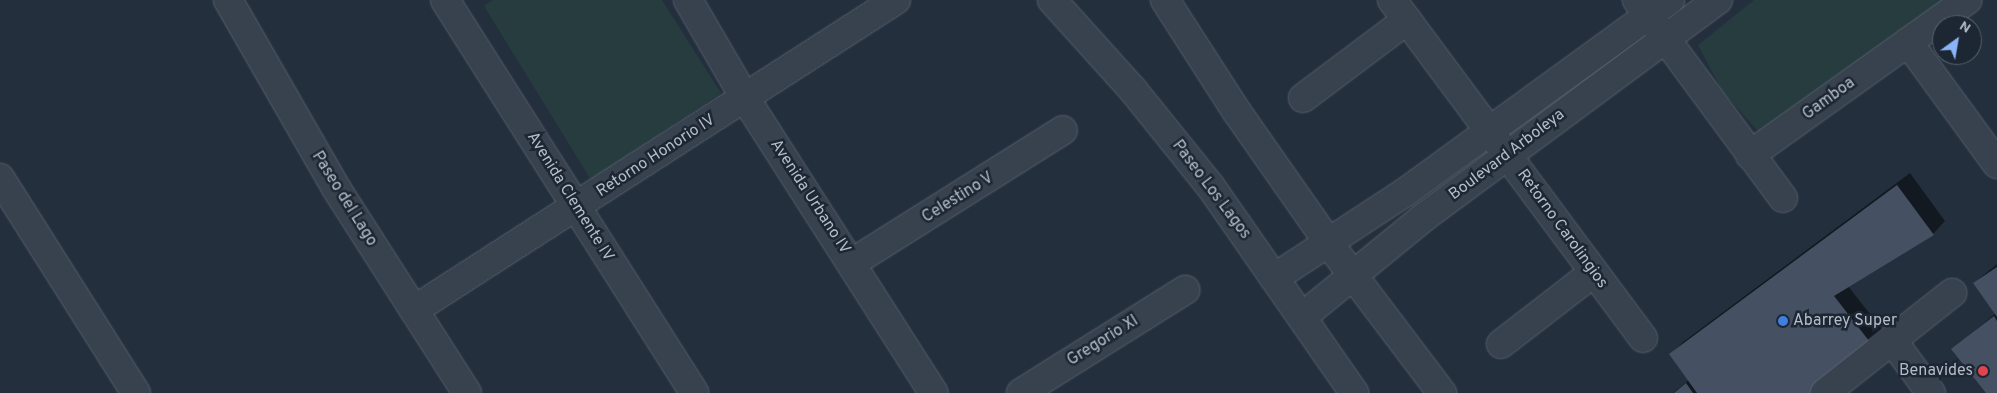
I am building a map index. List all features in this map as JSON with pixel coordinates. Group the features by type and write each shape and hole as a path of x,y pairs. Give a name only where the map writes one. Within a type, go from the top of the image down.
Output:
{"street":[{"name":"Paseo del Lago","path":"228,0 336,188 467,393"},
{"name":"Avenida Clemente IV","path":"445,0 694,393"},
{"name":"Avenida Urbano IV","path":"688,0 745,98 934,393"},
{"name":"Retorno Honorio IV","path":"414,310 576,208 896,0"},
{"name":"Paseo Los Lagos","path":"1052,0 1133,90 1211,187 1354,393"},
{"path":"1165,0 1237,112 1330,245 1442,393"},
{"name":"Boulevard Arboleya","path":"1302,317 1423,218 1507,155 1670,47 1718,0"},
{"name":"Gamboa","path":"1750,155 1967,0"},
{"name":"Boulevard Arboleya","path":"1274,278 1330,245 1488,131 1652,6"},
{"path":"1652,6 1670,47 1783,198"},
{"path":"1302,98 1400,10"},
{"name":"Retorno Carolingios","path":"1400,10 1643,338"},
{"path":"1908,42 1997,164"},
{"name":"Celestino V","path":"852,263 1063,130"},
{"path":"0,178 136,393"},
{"path":"1501,344 1593,273"},
{"name":"Gregorio XI","path":"1021,393 1185,290"},
{"path":"1829,392 1952,293"},
{"path":"1892,340 1931,393"}],"green space":[{"path":"493,0 662,0 721,93 591,180 484,6"},
{"path":"1754,0 1951,0 1766,140 1722,91 1698,45"}],"building":[{"name":"Abarrey Super","path":"1897,185 1934,235 1834,296 1873,346 1810,393 1697,393 1669,354"},
{"path":"1997,267 1997,317 1973,283"},
{"name":"Benavides","path":"1994,316 1997,321 1997,393 1986,393 1951,349"},
{"path":"1686,383 1693,393 1674,393"}],"place":[{"name":"Abarrey Super","path":"1783,321"},
{"name":"Benavides","path":"1983,371"}]}
